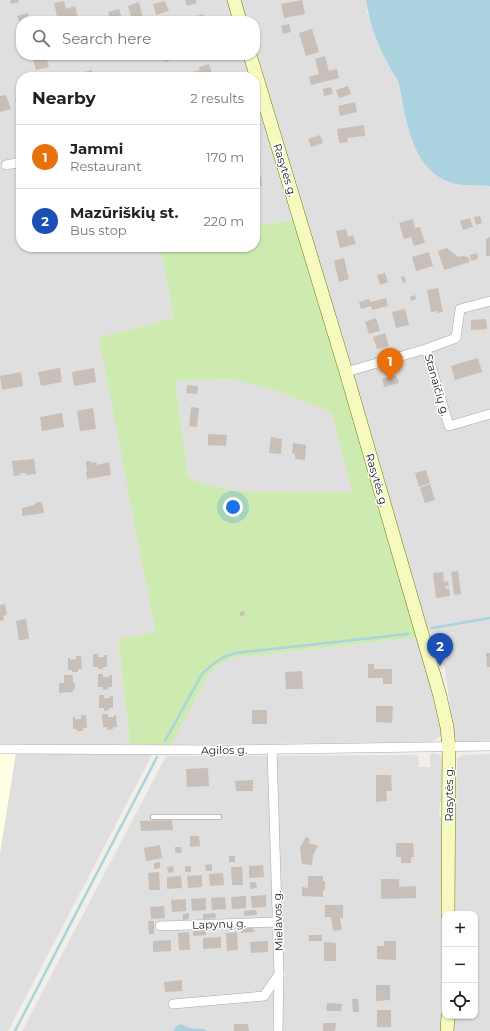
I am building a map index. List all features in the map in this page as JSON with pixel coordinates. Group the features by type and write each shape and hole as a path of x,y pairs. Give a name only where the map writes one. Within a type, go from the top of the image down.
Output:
{"main road":[{"path":"234,0 239,16"},
{"name":"Rasytės g.","path":"251,60 253,72"},
{"name":"Rasytės g.","path":"260,108 346,372 440,696 447,727 449,748 448,911"},
{"path":"447,1031 448,1019"}],"street":[{"path":"6,165 16,163"},
{"path":"346,372 426,349 456,338 460,309 490,301"},
{"name":"Stanaičių g.","path":"426,349 449,426 490,414"},
{"name":"Agilos g.","path":"0,749 272,750 449,748 490,746"},
{"name":"Mielavos g.","path":"272,750 279,922 280,974 278,1031"},
{"name":"Lapynų g.","path":"160,926 279,922"},
{"path":"173,1004 264,996 280,974"}],"lane":[{"path":"153,817 219,817"}],"shaded area":[{"path":"0,0 228,0 233,16 16,16 16,60 246,60 250,72 16,72 16,252 161,252 174,318 100,337 155,632 118,640 130,744 0,744"},
{"path":"240,0 366,0 367,12 389,67 397,79 406,121 413,143 458,184 490,186 490,741 462,742 456,740 454,736 445,668 432,641 420,604 258,60 260,60 260,16 245,16"},
{"path":"260,106 294,220 260,225"},
{"path":"234,379 282,393 332,413 352,492 235,491 196,482 188,475 175,381"},
{"path":"420,637 439,711 442,735 432,742 171,745 207,677 220,664 233,658"},
{"path":"0,753 152,755 8,1031 0,1031"},
{"path":"0,753 16,753 0,853"},
{"path":"431,754 439,754 444,760 441,787 442,802 440,802 439,817 442,817 445,849 444,911 442,911 441,1031 22,1031 166,756 415,755 418,756 419,767 430,767"},
{"path":"490,754 490,1031 452,1031 452,1019 478,1019 478,911 454,911 457,758 464,755"}],"green space":[{"path":"294,220 420,637 233,658 220,664 207,677 171,745 130,744 118,639 155,632 99,337 174,318 161,252 260,252 260,225","holes":["234,379 282,393 332,413 352,492 235,491 196,482 188,475 175,381"]}],"water":[{"path":"366,0 490,0 490,186 460,185 445,180 427,167 421,158 411,138 397,79 390,68 378,42 369,17"},
{"path":"181,1024 189,1028 208,1031 173,1031 176,1026"}],"building":[{"path":"10,0 18,0 19,2 11,4"},
{"path":"185,0 196,0 197,3 187,6"},
{"path":"302,0 305,14 284,18 281,4"},
{"path":"64,1 66,9 75,6 78,16 57,16 54,3"},
{"path":"165,1 169,11 156,15 153,4"},
{"path":"139,2 142,16 131,16 128,6"},
{"path":"119,9 121,16 109,16 108,12"},
{"path":"28,13 29,16 17,16"},
{"path":"289,24 291,32 283,34 281,26"},
{"path":"312,29 319,52 306,56 299,33"},
{"path":"325,56 329,71 337,69 339,78 311,85 309,77 319,74 315,59"},
{"path":"33,60 47,60 49,67 36,70"},
{"path":"209,64 212,72 192,72 200,70 199,67"},
{"path":"348,86 351,94 339,98 336,90"},
{"path":"331,87 333,94 324,96 323,89"},
{"path":"6,95 11,109 0,112 0,96"},
{"path":"355,102 357,112 340,116 338,106"},
{"path":"364,125 365,136 347,138 348,142 339,143 337,129"},
{"path":"320,135 323,143 311,147 308,139"},
{"path":"260,176 262,186 260,186"},
{"path":"480,216 482,223 476,225 474,217"},
{"path":"470,218 473,227 463,230 460,221"},
{"path":"413,219 415,228 420,227 425,243 414,246 411,237 404,239 399,223"},
{"path":"346,229 348,237 353,235 356,244 340,248 336,231"},
{"path":"490,237 490,256 486,256 486,239"},
{"path":"447,248 458,257 468,257 470,262 444,270 438,251"},
{"path":"429,252 433,266 416,271 412,257"},
{"path":"477,253 478,259 471,261 470,255"},
{"path":"344,258 349,279 339,282 334,261"},
{"path":"385,273 388,282 380,285 377,275"},
{"path":"404,276 406,282 403,283 401,277"},
{"path":"438,288 443,312 431,312 427,290"},
{"path":"415,295 416,299 411,301 410,297"},
{"path":"386,298 388,306 372,310 371,306 361,309 359,302 369,299 370,302"},
{"path":"405,309 409,325 396,328 392,312"},
{"path":"376,318 380,331 369,334 365,322"},
{"path":"486,319 487,329 471,330 471,320"},
{"path":"385,333 389,346 377,349 373,337"},
{"path":"478,358 482,372 455,380 451,366"},
{"path":"60,368 62,382 41,386 38,372"},
{"path":"94,368 96,382 74,386 72,372"},
{"path":"21,372 23,386 2,390 0,376"},
{"path":"396,375 399,383 384,387 382,379"},
{"path":"187,385 198,386 197,394 186,393"},
{"path":"191,407 199,408 197,427 189,426"},
{"path":"93,408 96,429 80,431 77,411"},
{"path":"62,413 64,427 42,431 40,417"},
{"path":"208,434 227,435 226,446 208,445"},
{"path":"271,437 282,439 281,454 269,453"},
{"path":"293,443 306,445 305,460 295,459 295,454 292,453"},
{"path":"34,459 36,474 26,475 26,473 20,473 21,475 14,476 12,461"},
{"path":"86,461 91,461 91,463 96,462 97,465 109,462 111,475 87,479"},
{"path":"426,470 430,483 419,487 415,473"},
{"path":"430,484 435,500 425,503 420,488"},
{"path":"37,502 41,502 44,513 22,516 22,508 34,505"},
{"path":"458,571 461,594 454,595 451,572"},
{"path":"443,572 444,582 448,581 449,586 445,586 446,589 449,588 450,596 436,598 433,573"},
{"path":"5,604 7,615 3,616 4,620 0,621 0,605"},
{"path":"244,611 245,615 240,616 240,612"},
{"path":"26,619 29,639 19,640 16,621"},
{"path":"486,653 490,653 490,667 487,667"},
{"path":"93,654 98,654 98,657 104,657 104,655 107,655 107,667 98,669 98,667 93,667"},
{"path":"76,656 81,656 82,669 78,669 78,672 72,672 72,670 68,670 68,658 70,658 70,660 76,659"},
{"path":"368,664 374,664 374,669 392,669 392,684 383,684 383,678 368,678"},
{"path":"302,671 303,689 286,689 285,672"},
{"path":"98,674 103,674 103,677 109,677 109,675 112,675 112,687 108,687 108,689 103,690 103,687 98,687"},
{"path":"64,675 73,675 75,689 73,689 73,692 59,693 59,683 64,683"},
{"path":"99,695 104,695 104,698 110,698 110,696 113,696 113,708 109,708 109,710 104,711 104,708 99,708"},
{"path":"376,706 393,706 392,723 376,722"},
{"path":"252,710 267,710 267,724 252,724"},
{"path":"102,714 108,714 108,717 114,717 114,715 116,715 117,727 107,730 107,727 103,727"},
{"path":"81,715 86,715 87,728 83,728 83,731 77,731 77,729 73,729 73,717 75,717 75,719 81,719"},
{"path":"208,768 209,786 187,787 186,769"},
{"path":"376,775 391,775 392,791 386,791 387,801 376,802"},
{"path":"253,780 253,791 236,791 235,781"},
{"path":"172,820 173,830 141,831 140,821"},
{"path":"190,836 199,836 200,846 190,847"},
{"path":"306,837 310,839 309,843 318,846 313,855 312,865 302,864 300,848"},
{"path":"396,843 413,843 414,857 411,857 411,863 401,863 401,857 396,857"},
{"path":"160,845 162,858 146,861 144,848"},
{"path":"175,847 181,847 182,853 175,853"},
{"path":"229,856 235,856 235,862 229,862"},
{"path":"160,862 160,868 154,869 154,863"},
{"path":"212,864 212,871 206,871 205,865"},
{"path":"263,865 264,877 249,878 249,866"},
{"path":"173,866 174,872 168,873 167,867"},
{"path":"185,866 191,866 191,872 185,872"},
{"path":"231,867 242,867 243,885 232,885"},
{"path":"159,872 160,890 149,890 148,873"},
{"path":"223,873 224,885 210,886 209,874"},
{"path":"202,875 202,887 188,888 187,876"},
{"path":"181,876 182,888 167,889 167,877"},
{"path":"308,876 323,876 323,881 325,881 325,890 323,890 323,897 302,896 302,887 308,888"},
{"path":"381,879 399,879 399,887 416,886 416,898 381,899"},
{"path":"250,882 256,882 257,888 250,889"},
{"path":"266,895 266,907 252,908 251,896"},
{"path":"246,896 246,908 232,909 231,897"},
{"path":"225,897 226,909 212,910 211,898"},
{"path":"206,898 206,910 192,911 191,899"},
{"path":"186,899 186,911 172,912 171,900"},
{"path":"325,905 343,905 343,918 340,918 342,930 333,931 331,917 325,917"},
{"path":"164,906 165,918 151,919 150,907"},
{"path":"256,910 257,915 244,916 244,911"},
{"path":"189,913 189,919 183,920 183,914"},
{"path":"215,913 216,918 203,919 203,914"},
{"path":"148,921 154,921 154,934 149,934"},
{"path":"253,927 254,932 241,933 241,928"},
{"path":"206,930 206,935 193,936 193,931"},
{"path":"189,932 190,950 179,950 178,933"},
{"path":"237,932 238,950 227,951 226,933"},
{"path":"309,935 322,935 322,941 309,941"},
{"path":"221,937 221,948 203,949 203,938"},
{"path":"171,940 171,951 153,952 153,941"},
{"path":"268,941 268,952 251,953 250,942"},
{"path":"384,941 396,941 396,960 377,959 377,946 384,946"},
{"path":"324,942 336,943 336,961 324,961"},
{"path":"182,980 182,991 165,992 164,982"},
{"path":"376,985 390,985 390,1000 376,1001"},
{"path":"352,999 358,999 359,1012 353,1012"},
{"path":"327,1003 342,1004 341,1011 326,1011"},
{"path":"377,1010 391,1010 391,1027 377,1027"},
{"path":"323,1023 336,1023 335,1031 323,1031"},
{"path":"234,1024 248,1024 249,1031 234,1031"}],"waterway":[{"path":"432,628 490,618"},
{"path":"165,741 202,674 222,658 235,653 408,634"},
{"path":"15,1031 157,757"}],"place":[{"name":"Jammi","path":"390,381"},
{"name":"Mazūriškių st.","path":"440,666"}]}
